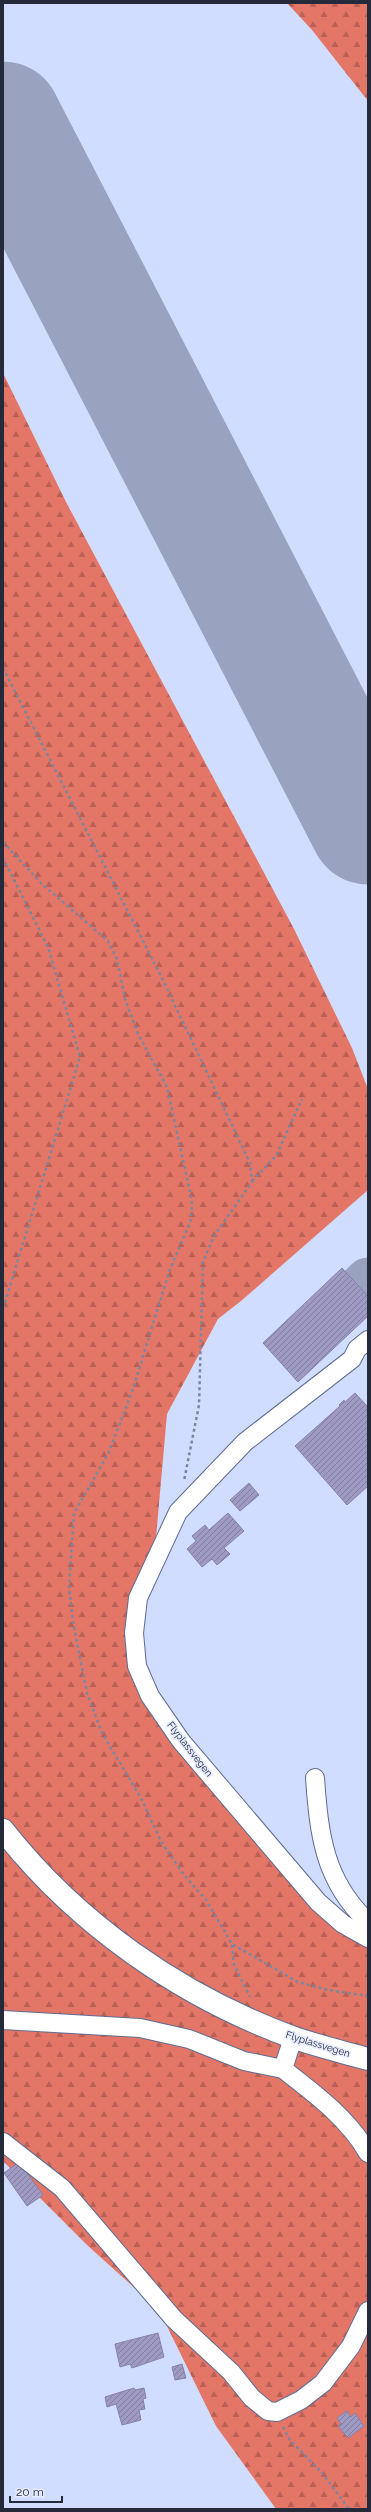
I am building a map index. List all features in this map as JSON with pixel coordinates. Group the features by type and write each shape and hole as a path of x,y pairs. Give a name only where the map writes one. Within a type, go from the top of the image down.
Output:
{"main road":[{"name":"Flyplassvegen","path":"3,1830 23,1855 49,1881 108,1934 177,1983 214,2003 293,2038 368,2059"}],"street":[{"name":"Flyplassvegen","path":"368,1340 357,1349 354,1363 245,1442 178,1512 138,1598 134,1633 138,1666 150,1696 181,1741 318,1902 343,1924 368,1938"},
{"path":"315,1778 318,1827 329,1866 339,1888 368,1922"},
{"path":"3,2020 140,2028 189,2039 244,2061 283,2069 340,2116 360,2140 368,2153"},
{"path":"283,2069 293,2038"},
{"path":"3,2142 62,2188 174,2319 231,2372 252,2398 268,2411 277,2412 301,2400 323,2383 351,2346 368,2311"}],"path":[{"path":"3,668 161,976 250,1163 252,1182"},
{"path":"3,842 41,883 108,941 117,959 125,1000 138,1034 167,1087 187,1174 192,1201 191,1220 169,1272 132,1392 108,1454 74,1513 69,1587 73,1622 87,1693 102,1733 140,1798 162,1843 184,1875 206,1900 232,1944 234,1965 240,1981 258,2010 262,2025"},
{"path":"3,858 48,947 80,1056 3,1309"},
{"path":"178,1512 199,1405 203,1262 214,1236 252,1182 276,1156 302,1099"},
{"path":"232,1944 298,1982 328,1990 368,1996"},
{"path":"277,2412 279,2421 290,2440 322,2473 349,2509"}],"green space":[{"path":"287,3 368,3 368,101 312,30"},
{"path":"3,373 66,502 294,929 352,1048 368,1089 368,1190 241,1301 218,1319 167,1414 155,1549 128,1659 164,1728 340,1913 368,1930 368,2509 276,2509 216,2426 159,2310 87,2245 3,2161"}],"building":[{"path":"342,1268 368,1296 368,1316 298,1382 263,1343"},
{"path":"355,1393 368,1407 368,1486 347,1505 295,1446 340,1406 339,1405 344,1400 345,1402"},
{"path":"249,1483 259,1495 240,1511 230,1500"},
{"path":"228,1513 244,1531 224,1548 230,1554 217,1565 212,1559 202,1567 187,1549 196,1541 192,1536 205,1525 209,1530"},
{"path":"19,2162 43,2195 27,2206 4,2173"},
{"path":"158,2333 164,2357 132,2368 130,2364 120,2367 115,2344"},
{"path":"182,2364 186,2378 175,2380 172,2367"},
{"path":"134,2388 135,2390 144,2388 146,2398 143,2399 145,2409 139,2410 141,2420 122,2425 116,2404 107,2407 105,2397"},
{"path":"347,2411 351,2417 355,2413 364,2426 348,2438 338,2426 341,2424 337,2418"}],"taxiway":[{"path":"363,1286 368,1281"}],"runway":[{"path":"3,120 368,826"}]}
